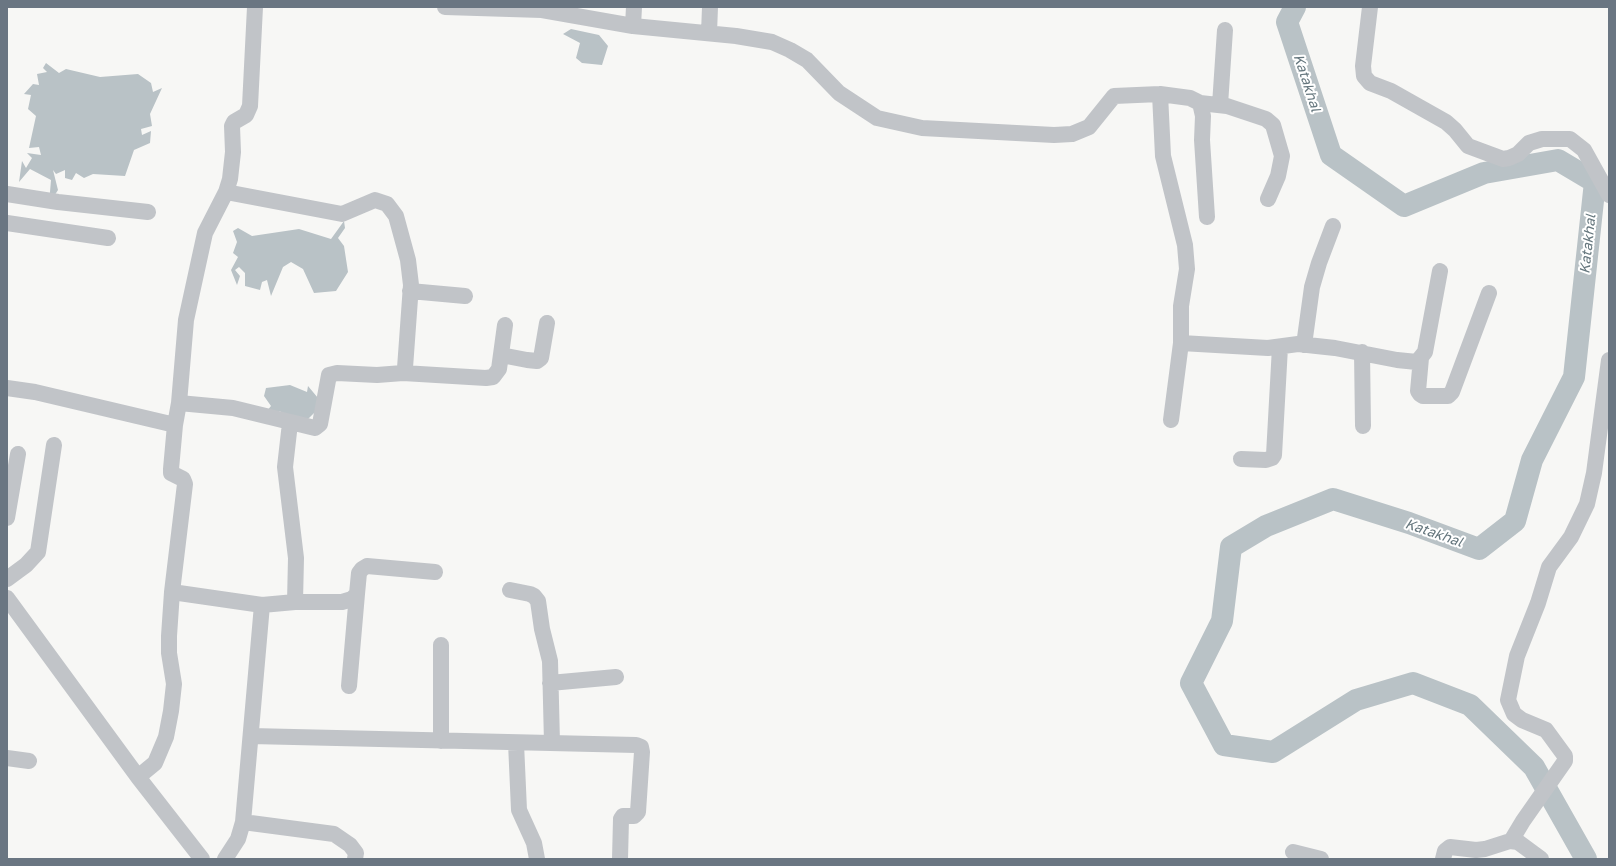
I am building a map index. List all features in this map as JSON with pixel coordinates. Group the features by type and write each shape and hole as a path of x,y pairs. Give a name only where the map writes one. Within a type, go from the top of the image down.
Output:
{"street":[{"path":"138,777 158,756 166,737 174,696 174,684 169,653 172,592 185,484 183,479 171,472 186,320 190,295 205,233 226,192 230,179 232,162 232,126 234,122 246,115 250,106 255,7"},
{"path":"445,7 534,9 633,26 736,36 782,46 807,60 839,93 877,118 922,128 1072,134 1089,127 1114,96 1160,94 1190,98 1200,103 1227,106 1259,117 1274,125 1282,156 1278,176 1268,199"},
{"path":"633,26 634,7"},
{"path":"709,33 710,7"},
{"path":"1370,7 1364,76 1370,84 1398,95 1446,122 1455,130 1468,146 1503,159 1518,154 1529,143 1542,139 1570,140 1584,150 1609,195"},
{"path":"1220,105 1225,30"},
{"path":"1160,94 1163,156 1185,245 1187,269 1181,306 1181,343 1171,420"},
{"path":"1200,103 1203,116 1202,140 1207,218"},
{"path":"226,192 342,214 361,204 375,200 386,204 396,216 408,260 410,291 405,368 403,373"},
{"path":"7,194 52,202 148,212"},
{"path":"7,223 108,238"},
{"path":"1304,345 1312,287 1333,226"},
{"path":"1181,343 1280,347 1304,345 1362,352 1417,362 1425,352 1440,271"},
{"path":"410,291 465,296"},
{"path":"1421,358 1418,391 1420,394 1423,396 1448,396 1452,392 1489,293"},
{"path":"501,355 537,361 541,358 547,323"},
{"path":"179,403 233,408 290,424 315,428 320,424 329,375 332,373 377,375 403,373 486,378 493,377 499,369 505,325"},
{"path":"1241,459 1266,460 1272,458 1274,455 1280,347"},
{"path":"1362,352 1363,426"},
{"path":"1511,841 1523,821 1563,765 1565,756 1546,730 1522,720 1514,714 1508,700 1517,656 1538,603 1549,567 1571,537 1587,504 1594,472 1609,360"},
{"path":"7,388 35,392 175,425"},
{"path":"290,424 285,467 296,558 295,602"},
{"path":"16,573 38,552 54,445"},
{"path":"7,518 18,454"},
{"path":"349,686 357,594 362,569 367,566 435,572"},
{"path":"510,590 530,594 538,601 542,629 550,653 552,743"},
{"path":"172,592 262,605 295,602 342,602 352,599 357,594"},
{"path":"7,598 138,777 202,859"},
{"path":"228,855 238,839 243,822 262,605"},
{"path":"441,645 441,741"},
{"path":"550,683 616,677"},
{"path":"251,736 385,738 516,743 636,744 641,747 642,752 638,812 634,816 623,816 621,819 620,859"},
{"path":"516,743 519,810 534,844 537,859"},
{"path":"7,758 28,761"},
{"path":"243,822 334,834 350,846 356,854 355,859"},
{"path":"1443,859 1444,851 1450,847 1476,850 1511,841 1518,842 1541,859"},
{"path":"1293,852 1321,859"}],"shaded area":[{"path":"571,29 599,35 608,46 602,65 582,63 576,58 580,43 563,34"},
{"path":"46,63 59,73 66,69 100,77 138,74 151,83 153,92 162,88 150,114 152,126 141,129 142,135 151,131 150,143 134,150 125,176 93,174 84,178 76,173 72,180 65,178 65,170 56,174 53,170 58,190 49,204 51,180 30,169 19,182 22,161 26,168 32,158 27,153 41,155 39,147 29,148 36,116 28,109 31,95 24,94 33,84 39,85 37,74 47,72 43,68"},
{"path":"344,221 345,228 338,238 344,246 348,272 336,291 314,293 303,269 291,262 283,267 271,296 267,280 262,282 260,290 245,286 245,273 239,267 235,270 240,276 237,285 231,270 238,257 233,253 237,242 233,231 238,228 252,236 299,229 331,239"},
{"path":"290,385 307,392 308,386 318,398 315,412 305,422 279,411 266,412 271,406 264,396 266,388"}],"waterway":[{"name":"Katakhal","path":"1295,7 1287,22 1331,155 1404,206 1484,173 1558,160 1595,182 1574,377 1532,460 1515,521 1479,549 1409,523 1333,499 1266,526 1231,547 1222,621 1191,683 1224,745 1273,752 1356,700 1413,683 1470,705 1534,767 1586,859"}]}
